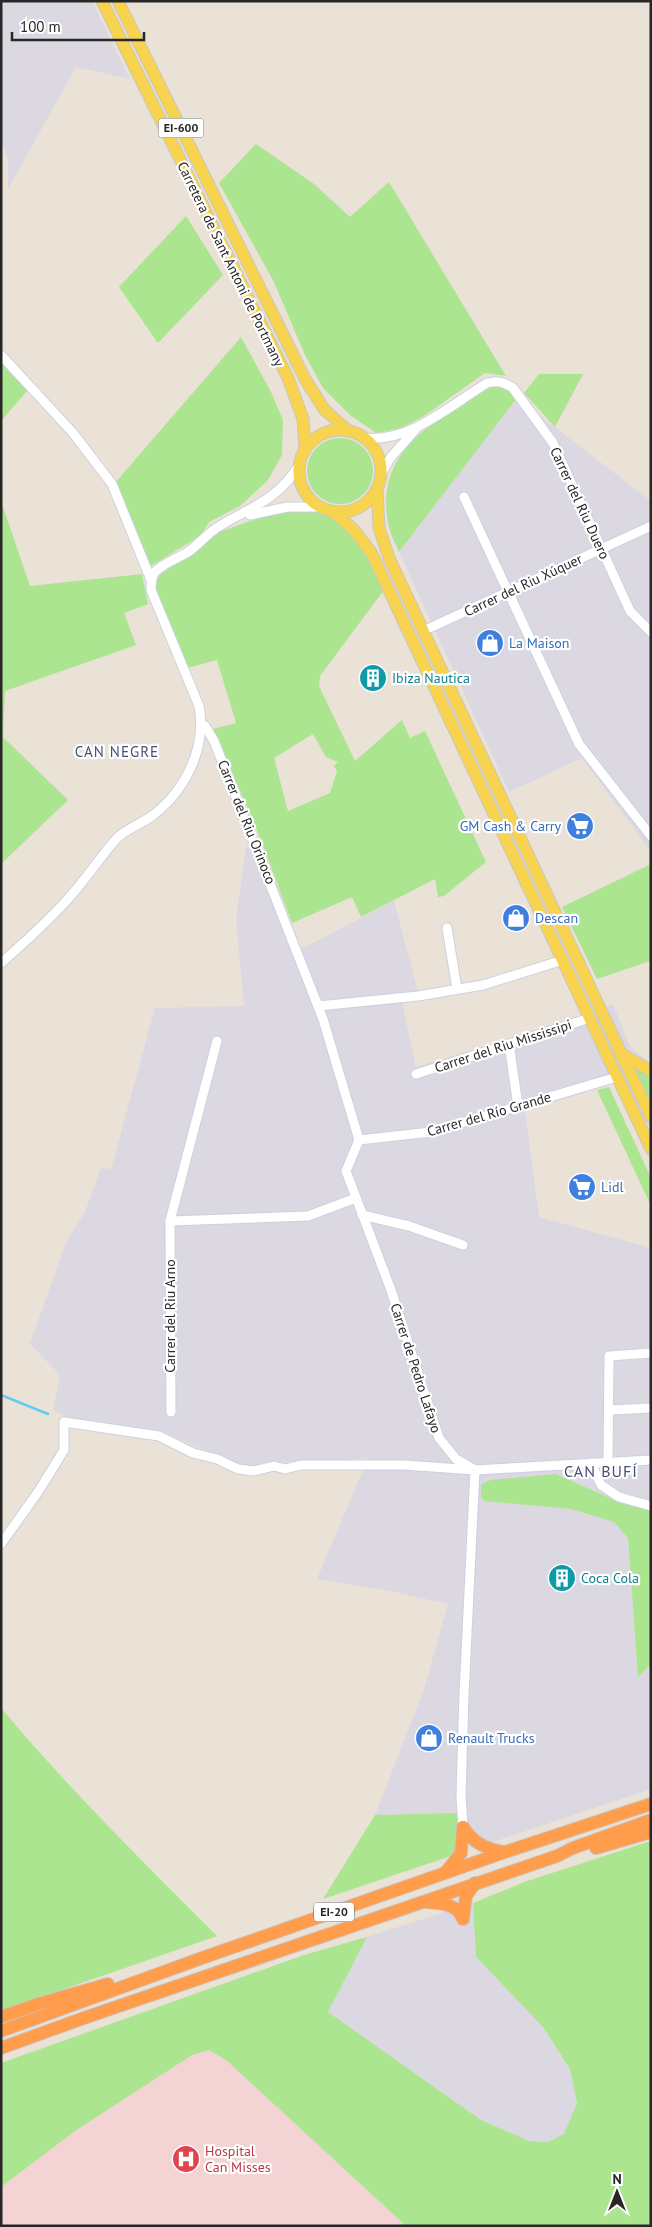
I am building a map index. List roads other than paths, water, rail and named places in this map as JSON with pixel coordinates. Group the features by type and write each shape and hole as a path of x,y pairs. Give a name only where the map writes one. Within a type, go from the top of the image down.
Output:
{"highway":[{"name":"EI-20","path":"1,2031 164,1971 505,1852 651,1804"},
{"name":"EI-20","path":"1,2048 422,1901 557,1856 573,1848 651,1820"},
{"path":"463,1827 468,1836 483,1846 505,1852"},
{"path":"446,1873 461,1853 463,1827"},
{"path":"557,1856 574,1854 651,1832"},
{"path":"422,1901 451,1906 458,1910 463,1919 466,1896 475,1883"},
{"path":"1,2018 85,1990 164,1971"}],"main road":[{"name":"Carretera de Sant Antoni de Portmany","path":"102,1 288,378 302,419 305,450"},
{"name":"Carretera de Sant Antoni de Portmany","path":"118,1 305,379 324,409 347,430"},
{"name":"EI-600","path":"365,438 347,430 323,434 305,450 300,464 302,486 309,498 353,529 371,552 651,1149"},
{"path":"365,438 378,454 381,474 377,489 379,528 384,547 651,1117"},
{"path":"326,509 345,511 358,508 369,500 377,489"},
{"path":"620,1052 651,1071"}],"street":[{"name":"Carrer del Riu Orinoco","path":"1,355 73,433 112,484 151,580 151,590 199,706 201,724 205,726 214,741 318,1006 359,1140"},
{"name":"Carrer del Riu Duero","path":"422,424 487,383 495,381 504,382 513,388 553,443 630,611 651,632"},
{"path":"365,438 392,437 422,424"},
{"path":"381,474 404,442 422,424"},
{"path":"151,580 156,571 187,552 217,528 274,495 284,486 300,464"},
{"path":"464,497 579,744 651,836"},
{"path":"237,518 287,507 326,509"},
{"name":"Carrer del Riu Xúquer","path":"423,631 651,526"},
{"path":"1,963 68,899 120,836 154,814 171,798 184,782 196,756 201,724"},
{"path":"447,928 457,989"},
{"path":"318,1006 418,996 483,985 563,960"},
{"name":"Carrer del Riu Mississipi","path":"416,1074 590,1018"},
{"name":"Carrer del Riu Arno","path":"171,1412 170,1221 217,1041"},
{"path":"509,1044 518,1106"},
{"name":"Carrer del Río Grande","path":"359,1140 432,1132 617,1077"},
{"name":"Carrer de Pedro Lafayo","path":"359,1140 346,1171 391,1290 439,1438 456,1459 475,1470"},
{"path":"170,1221 308,1216 356,1198"},
{"path":"362,1216 409,1226 463,1245"},
{"path":"608,1462 610,1410 609,1356 651,1353"},
{"path":"610,1410 651,1408"},
{"path":"1,1544 38,1492 64,1450 64,1422 159,1436 193,1453 217,1459 238,1469 254,1471 274,1466 285,1469 301,1465 404,1465 475,1470 651,1460"},
{"path":"591,1463 600,1485 619,1497 651,1506"},
{"path":"463,1827 461,1796 464,1704 475,1470"}],"waterway":[{"path":"1,1395 48,1414"}],"place":[{"name":"La Maison","path":"490,643"},
{"name":"Ibiza Nautica","path":"373,678"},
{"name":"GM Cash & Carry","path":"580,826"},
{"name":"Descan","path":"516,918"},
{"name":"Lidl","path":"582,1187"},
{"name":"Coca Cola","path":"562,1578"},
{"name":"Renault Trucks","path":"429,1738"},
{"name":"Hospital Can Misses","path":"186,2159"}],"district":[{"name":"CAN NEGRE","path":"117,752"},
{"name":"CAN BUFÍ","path":"601,1471"}]}
